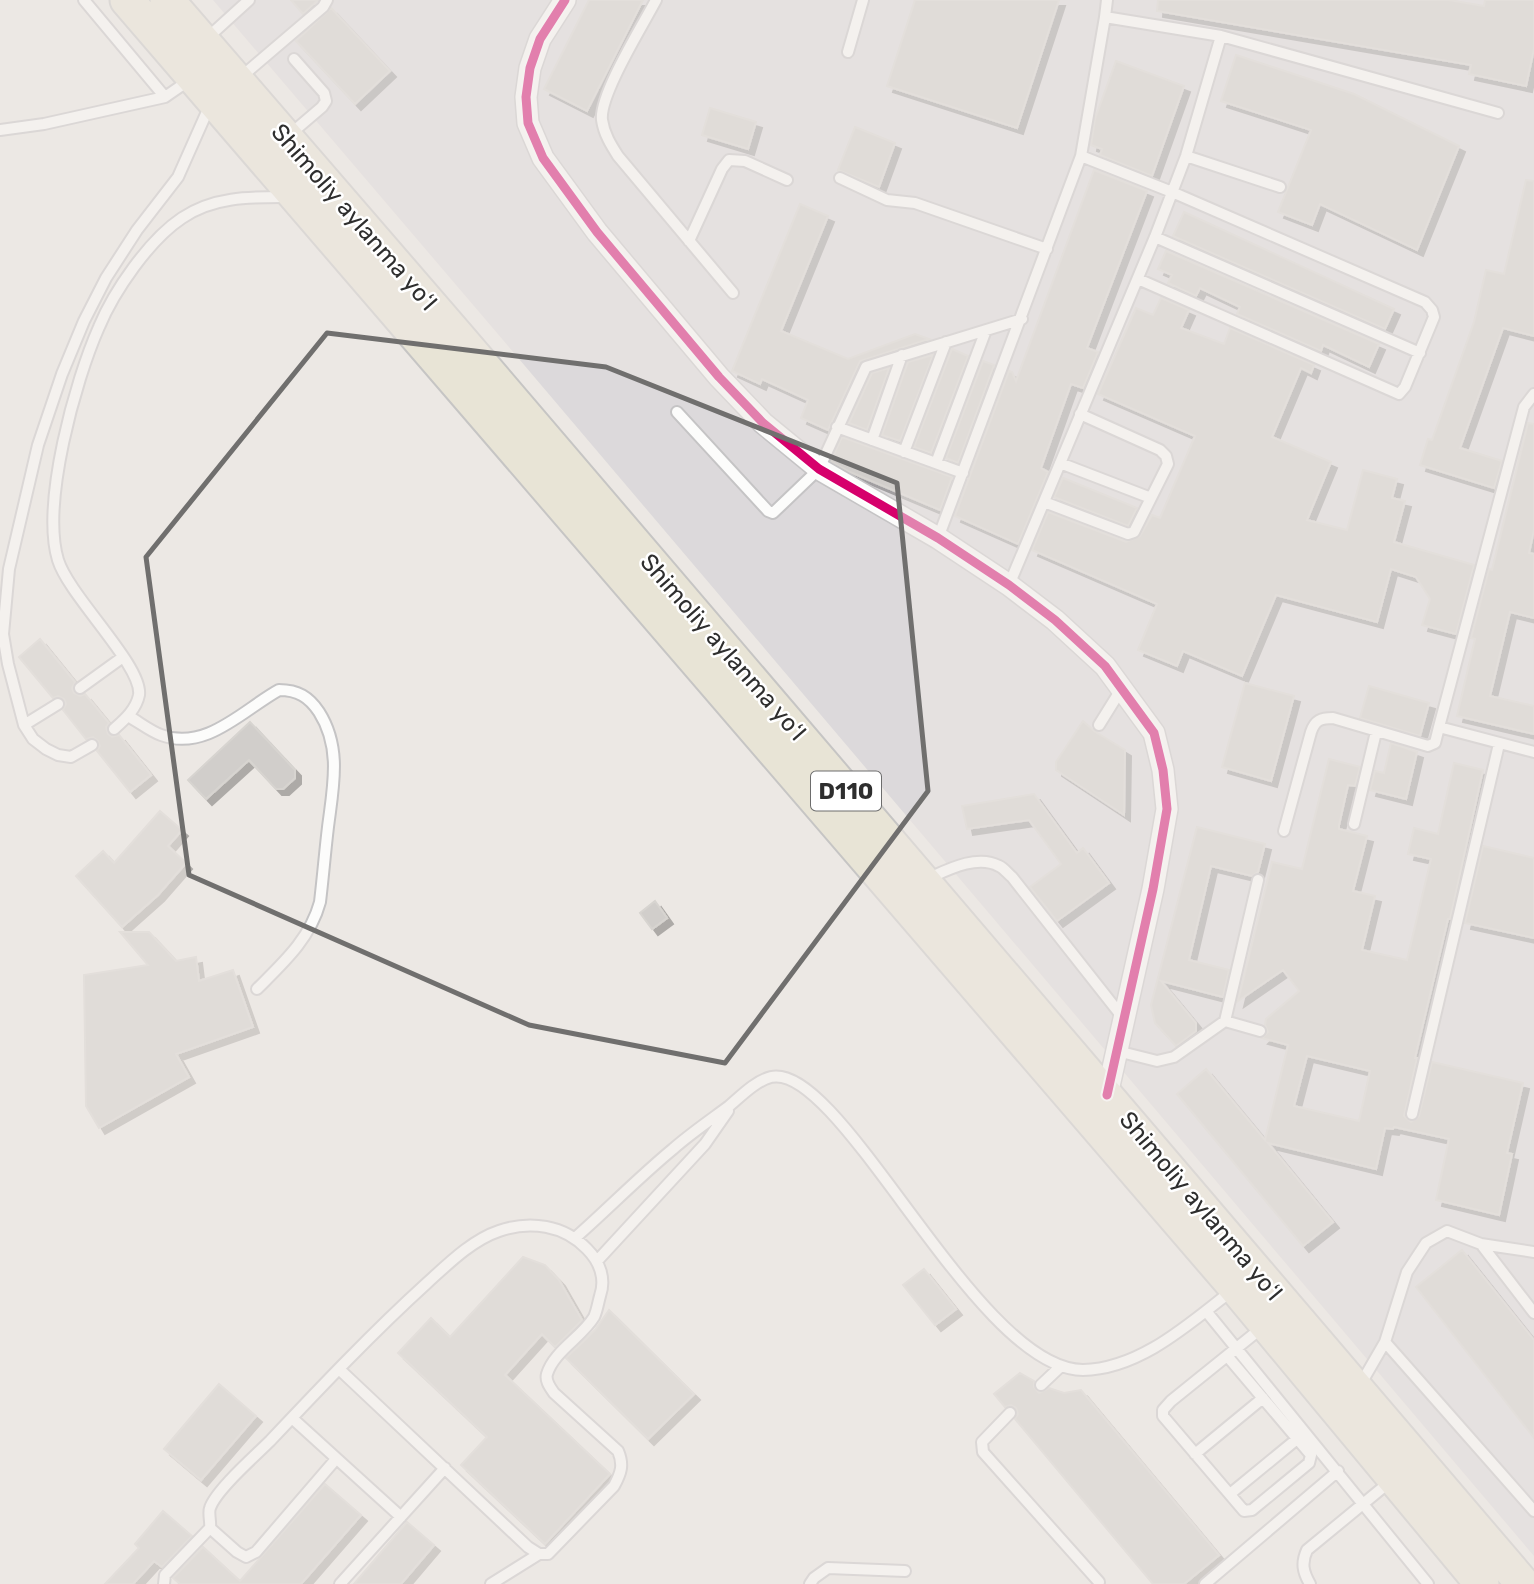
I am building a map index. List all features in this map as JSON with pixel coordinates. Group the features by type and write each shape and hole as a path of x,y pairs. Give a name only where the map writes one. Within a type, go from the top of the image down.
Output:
{"main road":[{"name":"Shimoliy aylanma yoʻl","path":"127,0 214,86 299,197 448,348 923,880 1523,1584"},
{"name":"Shimoliy aylanma yoʻl","path":"167,0 203,42 214,86 286,137 448,348 1482,1584"}],"street":[{"path":"565,0 540,39 530,68 526,97 528,123 543,158 597,232 719,377 763,423 820,470 938,538 1009,585 1065,629 1105,666 1154,733 1163,769 1167,809 1153,889 1107,1095"}],"lane":[{"path":"84,0 165,97"},
{"path":"203,42 249,0"},
{"path":"0,130 44,124 214,86 323,7 327,0"},
{"path":"656,0 605,99 602,118 608,140 618,156 733,293"},
{"path":"848,52 863,0"},
{"path":"938,538 1081,156 1107,0"},
{"path":"1105,17 1221,36 1498,113"},
{"path":"1009,585 1155,237 1186,156 1221,36"},
{"path":"286,137 326,101 324,93 294,59"},
{"path":"92,746 71,757 58,755 33,739 24,725 3,634 9,569 38,445 62,374 106,278 137,230 178,177 214,86"},
{"path":"1081,156 1172,192 1429,305 1434,317 1402,392 1395,393 1138,279"},
{"path":"1186,156 1280,187"},
{"path":"689,241 722,169 729,160 744,161 787,180"},
{"path":"840,178 887,200 915,203 1047,249"},
{"path":"114,729 128,716 139,694 135,676 66,580 55,542 55,486 69,419 84,366 99,327 126,281 164,231 209,203 237,198 299,197"},
{"path":"1155,237 1420,353"},
{"path":"677,412 769,512 775,512 820,470 866,367 1022,319"},
{"path":"936,463 986,330"},
{"path":"904,452 946,342"},
{"path":"872,440 902,355"},
{"path":"1284,831 1314,724 1322,718 1333,718 1428,746 1435,743 1524,407 1534,394"},
{"path":"1044,502 1128,534 1137,528 1168,464 1167,456 1160,450 1080,414"},
{"path":"837,428 962,473"},
{"path":"1060,463 1151,498"},
{"path":"80,688 123,657"},
{"path":"1099,725 1122,688"},
{"path":"128,716 162,736 185,738 206,735 279,690 293,690 314,704 331,734 335,765 316,918 296,950 257,989"},
{"path":"24,725 58,704"},
{"path":"1439,727 1534,752"},
{"path":"1354,824 1376,732"},
{"path":"1412,1114 1499,744"},
{"path":"923,880 957,866 982,861 999,866 1013,877 1124,1019"},
{"path":"1116,1051 1157,1061 1174,1057 1225,1021 1258,880"},
{"path":"1225,1021 1259,1031"},
{"path":"575,1238 673,1149 753,1086 771,1077 790,1080 807,1089 840,1121 959,1277 1007,1329 1043,1358 1060,1367 1084,1370 1121,1363 1163,1343 1236,1288"},
{"path":"597,1261 705,1144 736,1100"},
{"path":"164,1584 165,1575 210,1528 209,1509 220,1493 339,1369 390,1316 458,1255 497,1231 523,1225 550,1227 575,1238 597,1261 604,1284 594,1317 559,1355 547,1373 546,1381 554,1392 618,1451 622,1460 621,1472 614,1486 548,1555 539,1554 528,1547 339,1369"},
{"path":"1357,1389 1385,1342 1407,1272 1426,1243 1447,1231 1481,1244 1534,1252"},
{"path":"1481,1244 1534,1313"},
{"path":"1206,1311 1428,1584"},
{"path":"1228,1356 1311,1455 1309,1463 1252,1510 1244,1511 1163,1416 1163,1410 1228,1356 1266,1325"},
{"path":"1385,1342 1534,1511"},
{"path":"1041,1385 1060,1367"},
{"path":"1195,1454 1263,1398"},
{"path":"1010,1413 982,1442 983,1452 1099,1582"},
{"path":"292,1418 401,1517"},
{"path":"1230,1494 1297,1439"},
{"path":"210,1528 246,1557 256,1552 336,1459"},
{"path":"340,1584 445,1468"},
{"path":"1205,1584 1338,1471"},
{"path":"1310,1584 1302,1561 1307,1550 1394,1478"},
{"path":"491,1584 539,1554"},
{"path":"810,1584 828,1567 905,1571"}],"highlighted area":[{"path":"327,333 606,367 897,483 928,791 725,1063 529,1025 189,875 146,557"}],"shaded area":[{"path":"213,0 1534,0 1534,1556 503,340"}],"building":[{"path":"291,0 318,0 303,14"},
{"path":"589,0 643,0 587,111 544,89"},
{"path":"915,0 1059,0 1017,128 887,86"},
{"path":"1158,0 1449,0 1484,6 1485,0 1534,0 1534,49 1526,86 1469,74 1471,65 1157,11"},
{"path":"331,8 390,71 355,104 296,41"},
{"path":"1236,55 1354,94 1459,146 1417,250 1320,204 1312,225 1278,212 1311,130 1221,101"},
{"path":"1116,61 1184,86 1152,176 1100,155 1102,149 1091,145 1095,119"},
{"path":"710,108 756,122 748,149 702,135"},
{"path":"855,127 895,143 879,187 838,170"},
{"path":"1094,170 1147,191 1087,348 1098,352 1083,388 1071,384 1041,468 1048,472 1018,544 955,516 1009,371 1016,381"},
{"path":"1526,180 1534,181 1534,336 1503,328 1460,448 1502,461 1494,488 1420,465 1428,439 1432,440 1474,322 1486,270 1504,274"},
{"path":"800,204 828,216 781,331 848,359 915,334 929,339 860,361 828,430 801,418 808,400 762,379 760,384 732,371"},
{"path":"1184,212 1394,309 1385,329 1173,236"},
{"path":"1166,251 1379,344 1369,367 1323,345 1321,351 1237,314 1240,307 1200,288 1196,296 1168,283 1172,275 1158,269"},
{"path":"1161,298 1189,310 1181,328 1224,344 1230,328 1314,365 1311,373 1301,368 1272,437 1331,462 1307,520 1347,530 1363,470 1397,479 1392,498 1405,501 1394,542 1474,565 1456,634 1422,625 1430,599 1416,577 1391,569 1377,622 1276,595 1242,676 1183,651 1177,666 1138,650 1157,604 1032,550 1048,512 1126,542 1140,536 1152,515 1160,518 1195,436 1098,394 1136,308 1153,315"},
{"path":"952,349 968,356 931,453 914,447"},
{"path":"933,355 900,441 882,435 908,362"},
{"path":"983,361 994,365 958,463 946,458"},
{"path":"889,368 867,430 849,423 872,373"},
{"path":"1528,423 1534,424 1534,530 1529,553 1534,554 1534,618 1510,612 1490,696 1534,706 1534,734 1457,716 1475,639 1471,638 1489,569 1492,570"},
{"path":"842,437 952,477 940,510 850,472 831,461"},
{"path":"1063,478 1137,508 1128,526 1054,497"},
{"path":"40,639 75,682 72,688 74,693 80,696 85,694 109,723 106,727 108,734 112,737 119,735 151,775 130,792 97,751 100,746 98,741 93,737 86,739 63,710 66,704 64,699 58,696 53,698 19,657"},
{"path":"1245,683 1294,696 1271,781 1222,767"},
{"path":"1369,686 1429,703 1420,736 1360,718"},
{"path":"1083,721 1125,750 1124,815 1056,770 1056,762"},
{"path":"250,722 295,770 295,778 283,789 276,789 249,760 206,799 188,780"},
{"path":"1391,743 1417,752 1406,799 1370,790 1375,771 1384,773"},
{"path":"1329,759 1360,767 1355,786 1348,785 1339,829 1367,836 1353,891 1375,896 1362,950 1407,960 1431,859 1408,854 1414,828 1438,834 1454,763 1483,770 1450,919 1415,1058 1404,1116 1411,1122 1419,1116 1432,1062 1523,1083 1507,1153 1512,1154 1499,1215 1436,1200 1449,1139 1394,1127 1385,1128 1376,1169 1268,1143 1333,1222 1303,1246 1177,1094 1206,1069 1265,1140 1288,1045 1262,1038 1268,1032 1266,1019 1299,991 1283,970 1238,1001 1272,862 1302,869","holes":["1307,1056 1370,1071 1359,1121 1294,1106"]},
{"path":"1034,794 1077,853 1083,848 1109,883 1057,921 1030,887 1061,864 1029,820 967,829 962,806"},
{"path":"160,811 182,830 168,846 186,863 158,895 122,927 76,876 103,851 114,863"},
{"path":"1197,827 1265,844 1258,872 1252,876 1211,866 1189,960 1229,970 1223,997 1161,981 1196,1023 1196,1031 1176,1046 1155,1023 1151,1005"},
{"path":"1483,846 1534,858 1534,938 1465,923"},
{"path":"655,901 667,918 652,929 640,913"},
{"path":"120,932 149,932 176,961 196,957 199,981 233,970 253,1027 176,1054 189,1077 99,1128 86,1106 84,975 148,965"},
{"path":"1462,1250 1534,1340 1534,1438 1416,1287"},
{"path":"523,1257 545,1265 559,1280 582,1320 555,1347 542,1334 505,1375 610,1474 545,1544 461,1465 487,1437 398,1353 431,1318 450,1337"},
{"path":"924,1269 956,1309 935,1325 903,1285"},
{"path":"609,1310 694,1394 648,1439 566,1358 595,1330"},
{"path":"1020,1373 1034,1381 1034,1387 1039,1393 1049,1388 1064,1393 1081,1390 1219,1555 1184,1584 1153,1584 1015,1419 1018,1414 1016,1408 1011,1405 1005,1407 994,1394"},
{"path":"219,1384 256,1416 201,1480 164,1449"},
{"path":"325,1484 361,1515 301,1584 180,1584 173,1578 203,1547 240,1581"},
{"path":"163,1511 192,1536 162,1567 154,1561 133,1584 105,1584 139,1548 135,1544"},
{"path":"407,1522 434,1545 401,1584 354,1584"}],"cycle path":[{"path":"565,0 540,39 530,68 526,97 528,123 543,158 597,232 719,377 763,423 819,469 938,538 1009,585 1055,620 1105,666 1154,733 1163,770 1167,809 1153,889 1107,1095"}]}
